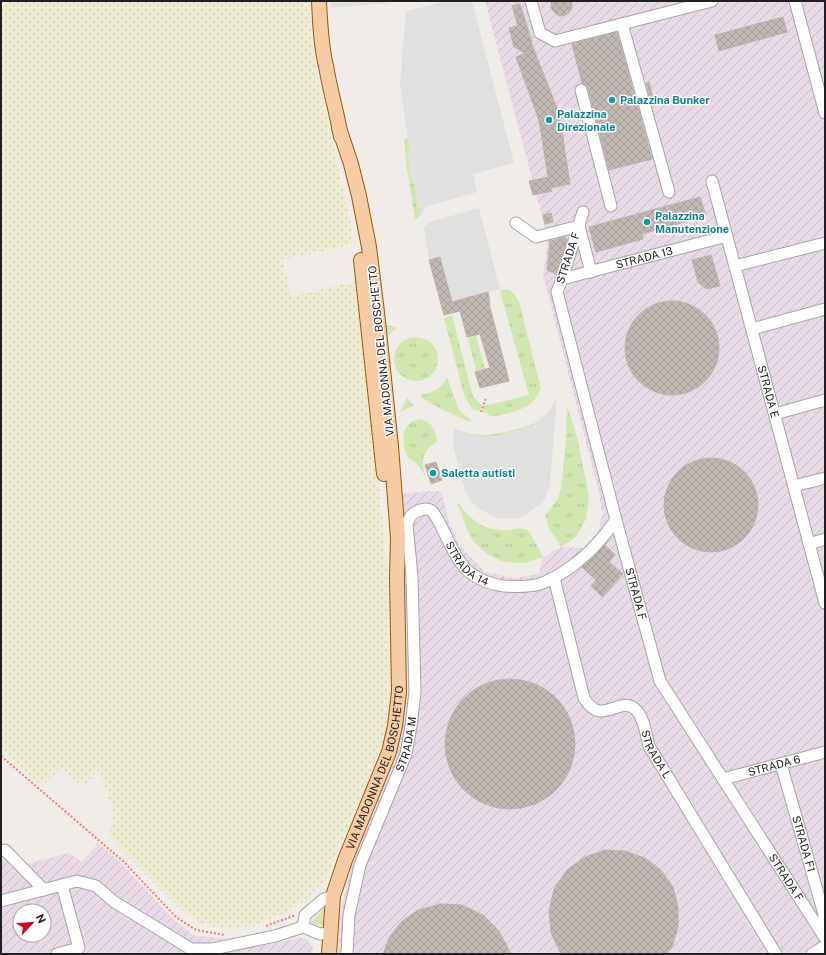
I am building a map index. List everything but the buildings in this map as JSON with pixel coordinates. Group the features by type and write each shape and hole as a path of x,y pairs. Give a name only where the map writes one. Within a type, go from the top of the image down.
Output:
{"main road":[{"name":"VIA MADONNA DEL BOSCHETTO","path":"319,1 321,41 325,65 339,128 356,220 384,468 389,532 397,578 399,692 395,726 389,752 345,860 334,896 329,954"}],"lane":[{"path":"531,1 540,33 555,41 712,1"},
{"path":"795,1 825,113"},
{"path":"622,24 669,192"},
{"path":"581,90 611,206"},
{"name":"STRADA E","path":"712,181 825,602"},
{"name":"STRADA F","path":"583,212 557,292 616,520 660,681 825,938"},
{"path":"516,223 536,237 579,226 591,272"},
{"name":"STRADA 13","path":"562,279 727,236"},
{"path":"735,266 825,243"},
{"path":"752,329 825,309"},
{"path":"775,414 825,400"},
{"path":"794,486 825,478"},
{"name":"STRADA 14","path":"407,525 409,518 420,510 425,509 433,512 464,567 480,580 497,585 518,587 539,584 554,578"},
{"path":"554,578 589,552 601,540 616,520"},
{"name":"STRADA M","path":"347,954 349,915 360,865 406,754 411,726 415,692 412,576 407,525"},
{"path":"809,544 825,539"},
{"name":"STRADA L","path":"554,578 584,698 593,709 599,711 621,706 635,708 644,724 646,736 650,746 776,954"},
{"name":"STRADA 6","path":"723,779 825,752"},
{"name":"STRADA F1","path":"781,764 823,911 825,924"},
{"path":"1,851 5,850 44,890"},
{"path":"1,902 77,881 96,886 113,901 191,949 213,951 275,936 303,926 320,934 330,933"},
{"path":"57,954 79,948 62,885"},
{"path":"303,926 305,915 324,899 334,896"},
{"path":"812,954 825,946"}],"path":[{"path":"481,412 486,398"},
{"path":"1,756 124,862 176,917 196,930 225,935"},
{"path":"262,928 296,914 305,915"}],"shaded area":[{"path":"331,1 389,1 388,3 331,8"},
{"path":"447,1 472,1 514,163 473,174 477,192 427,206 421,214 407,154 412,152 408,139 400,84 406,11"},
{"path":"485,1 825,1 825,954 338,954 340,915 352,864 397,753 408,692 406,577 400,494 441,491 450,524 460,546 485,572 515,578 539,574 543,557 561,547 584,548 598,532 602,514 599,492 543,275 548,239"},
{"path":"479,208 500,289 452,302 440,257 429,260 424,228 430,222"},
{"path":"556,398 550,483 546,497 540,504 519,518 500,519 477,507 466,494 453,445 454,429 479,437 509,433 534,425 534,423 547,414"},
{"path":"98,843 121,863 173,919 193,935 224,939 256,934 273,929 277,943 298,938 305,938 313,948 312,954 1,954 1,857 12,855 26,864 69,853 82,862"}],"green space":[{"path":"10,1 310,1 312,42 316,67 350,222 353,244 283,260 291,296 358,281 388,579 390,693 387,725 380,750 324,881 309,897 289,911 254,926 225,928 199,923 182,910 129,857 108,835 114,813 98,769 84,787 61,768 42,786 1,749 1,7"},
{"path":"407,138 412,153 407,154 421,214 416,220 407,169 404,140"},
{"path":"506,289 512,292 519,301 541,389 533,401 527,406 505,414 491,416 482,412 484,406 529,395 500,291"},
{"path":"452,316 473,396 482,405 480,411 472,408 464,395 444,318"},
{"path":"383,322 386,325 397,328 385,339"},
{"path":"476,336 485,369 476,371 468,338"},
{"path":"416,337 428,341 434,347 438,359 434,371 428,377 416,381 404,377 398,371 394,359 398,347 404,341"},
{"path":"447,377 457,405 461,412 471,420 470,422 441,409 422,398 421,395 429,393 440,387"},
{"path":"407,398 414,405 400,412"},
{"path":"567,406 577,437 589,496 586,519 576,537 561,547 549,528 545,516 558,498 561,488 566,441"},
{"path":"421,419 431,425 437,442 425,452 423,465 425,476 416,463 408,457 404,440 406,427 411,422"},
{"path":"534,424 496,436 480,437 475,435 498,433"},
{"path":"457,502 473,519 485,527 500,530 520,528 527,530 543,557 525,563 503,562 487,554 474,542 467,529"},
{"path":"327,905 324,925 311,923"}],"place":[{"name":"Palazzina Bunker","path":"612,100"},
{"name":"Palazzina Direzionale","path":"549,120"},
{"name":"Palazzina Manutenzione","path":"647,222"},
{"name":"Saletta autisti","path":"433,473"}]}
